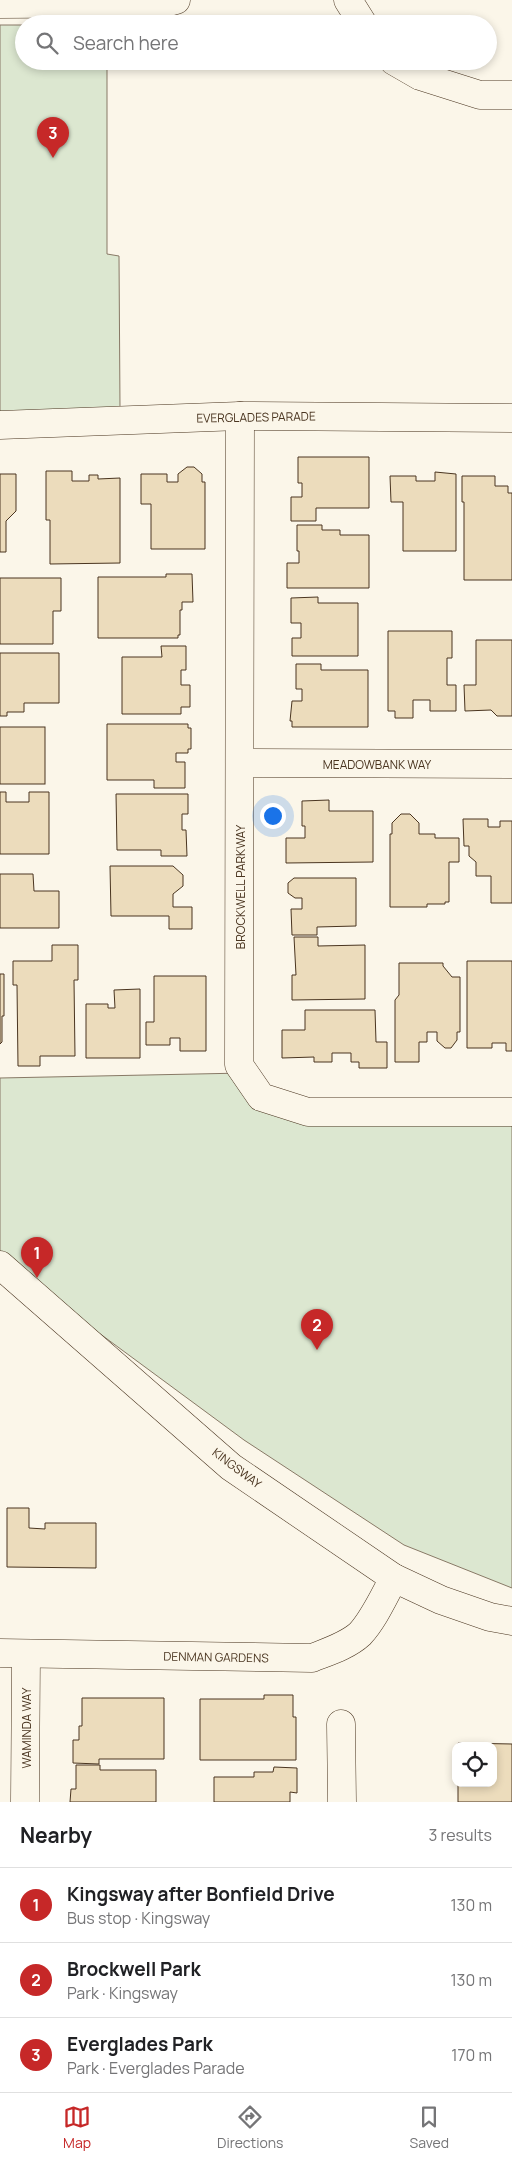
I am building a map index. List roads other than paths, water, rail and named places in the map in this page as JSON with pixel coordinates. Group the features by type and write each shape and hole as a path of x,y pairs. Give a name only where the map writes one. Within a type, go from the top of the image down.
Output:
{"street":[{"path":"0,4 165,2 176,0"},
{"path":"348,0 357,15"},
{"path":"410,70 420,76 480,95 512,95"},
{"name":"EVERGLADES PARADE","path":"0,425 240,416 512,418"},
{"name":"BROCKWELL PARKWAY","path":"240,416 241,764 239,1065 261,1097 308,1112 512,1112"},
{"name":"MEADOWBANK WAY","path":"241,764 512,764"},
{"name":"KINGSWAY","path":"0,1265 231,1467 394,1578 441,1600 510,1625"},
{"name":"DENMAN GARDENS","path":"13,1654 312,1658 337,1648 359,1635 374,1614 394,1578"},
{"name":"WAMINDA WAY","path":"13,1654 25,1802"},
{"path":"341,1724 342,1802"}],"place":[{"name":"Everglades Park","path":"53,158"},
{"name":"Kingsway after Bonfield Drive","path":"37,1278"},
{"name":"Brockwell Park","path":"317,1350"}]}
